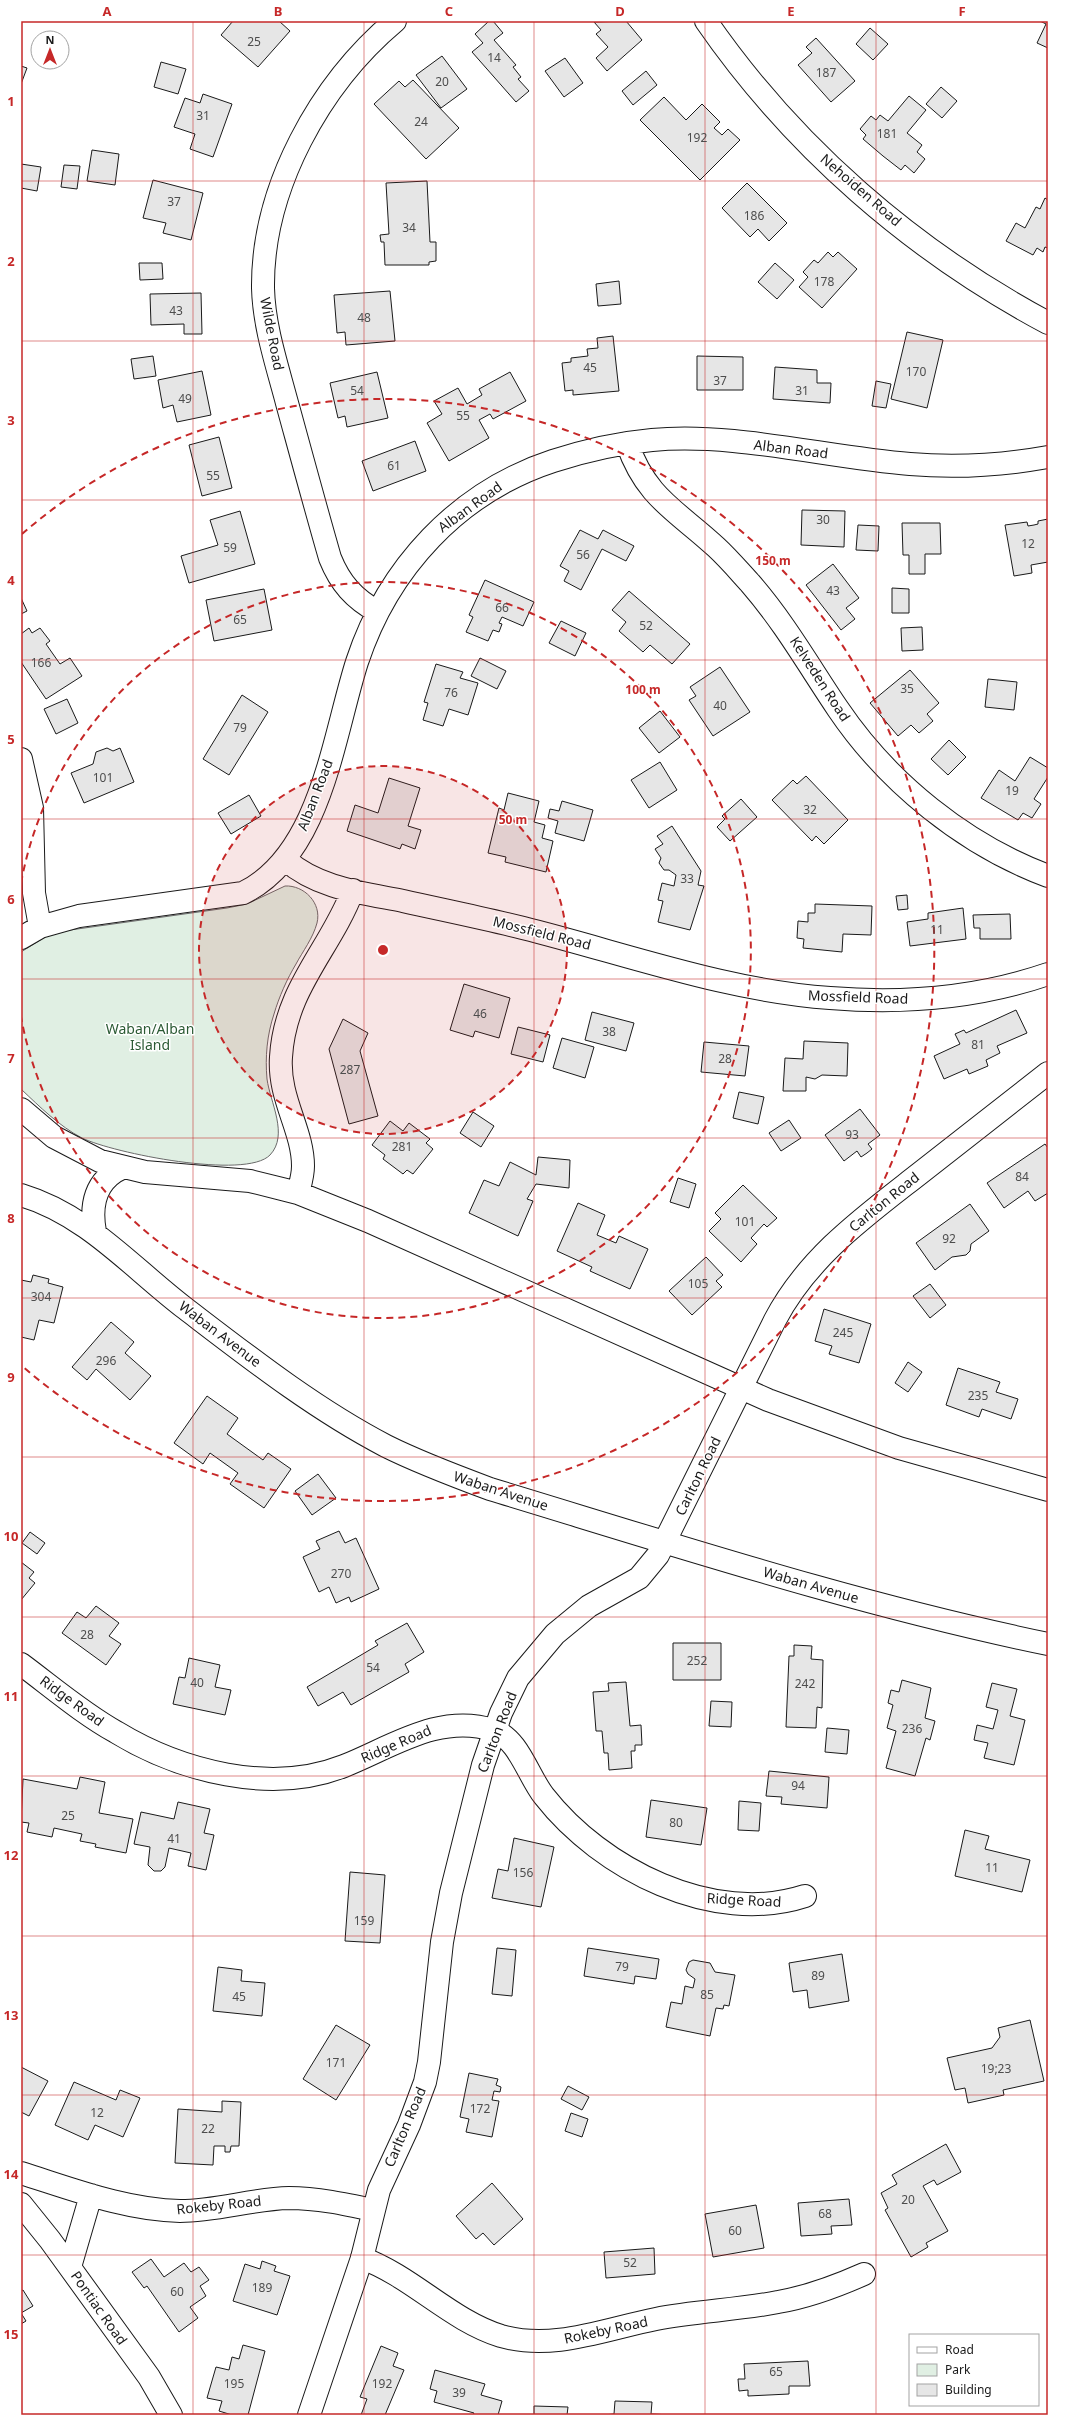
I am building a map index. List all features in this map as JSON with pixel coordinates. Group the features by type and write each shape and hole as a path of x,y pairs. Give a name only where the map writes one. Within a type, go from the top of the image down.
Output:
{"street":[{"name":"Wilde Road","path":"378,612 352,595 335,572 330,558 270,336 265,309 264,267 270,225 276,203 304,135 347,70 395,21"},
{"name":"Nehoiden Road","path":"706,21 748,79 850,184 884,213 951,263 1048,323"},
{"name":"Alban Road","path":"21,938 40,927 79,916 243,893 257,886 276,872 286,860 314,804 335,742 357,661 378,612 402,572 432,535 485,493 524,473 553,461 627,443 653,440 702,439 930,466 994,464 1048,457"},
{"name":"Kelveden Road","path":"627,443 638,473 647,486 666,505 717,548 752,585 784,626 854,731 888,770 926,803 978,842 1013,863 1048,876"},
{"path":"21,759 32,808 34,892 40,927"},
{"name":"Mossfield Road","path":"286,860 296,869 311,877 352,890 523,928 736,983 822,998 887,1000 949,997 999,989 1048,974"},
{"path":"298,1193 303,1167 302,1154 282,1078 282,1038 288,1017 305,977 340,919 352,890"},
{"name":"Carlton Road","path":"309,2415 362,2258 373,2210 381,2184 410,2125 425,2082 429,2062 446,1917 481,1773 494,1731 518,1678 541,1649 571,1620 589,1606 638,1578 649,1567 666,1542 783,1305 812,1266 868,1214 1048,1073"},
{"path":"21,1109 65,1144 100,1161 122,1168 170,1175 250,1181 298,1193 368,1221 741,1389 899,1448 1048,1490"},
{"path":"95,1232 93,1206 98,1189 107,1176 122,1168"},
{"name":"Waban Avenue","path":"21,1195 59,1209 95,1232 160,1289 238,1349 313,1402 385,1445 432,1467 490,1489 903,1611 1048,1644"},
{"name":"Ridge Road","path":"21,1664 92,1717 137,1744 186,1763 230,1774 271,1778 309,1776 343,1767 412,1735 436,1727 464,1725 494,1731 510,1741 538,1789 562,1818 591,1844 632,1871 676,1891 728,1902 785,1903 806,1896"},
{"name":"Rokeby Road","path":"21,2173 91,2195 139,2206 180,2211 221,2208 289,2198 332,2201 373,2210"},
{"path":"70,2267 91,2195"},
{"name":"Pontiac Road","path":"21,2204 70,2267 149,2377 171,2415"},
{"name":"Rokeby Road","path":"362,2258 400,2275 454,2313 486,2330 503,2336 541,2341 580,2337 676,2316 779,2302 833,2287 864,2274"}],"green space":[{"name":"Waban/Alban Island","path":"285,886 292,886 305,892 314,902 318,916 313,934 289,976 281,995 268,1038 266,1054 267,1079 277,1118 278,1128 278,1138 270,1155 256,1162 235,1165 208,1165 149,1157 98,1144 82,1138 65,1128 21,1089 21,952 45,937 63,931 247,904"}],"building":[{"path":"233,21 279,21 290,31 258,67 221,35"},
{"path":"489,21 493,21 503,33 494,40 516,65 513,67 521,77 518,79 529,91 516,102 472,52 483,43 475,34"},
{"path":"626,21 642,40 607,71 596,58 608,47 596,34 601,30 594,22"},
{"path":"1040,21 1048,21 1048,48 1037,43 1046,24"},
{"path":"870,28 888,44 873,60 856,44"},
{"path":"816,38 855,81 831,102 798,65 812,53 806,47"},
{"path":"442,56 467,89 441,108 416,75"},
{"path":"565,58 583,83 564,97 545,71"},
{"path":"161,62 186,69 178,94 154,87"},
{"path":"21,66 27,68 21,84"},
{"path":"646,71 657,85 633,105 622,91"},
{"path":"413,80 459,128 426,159 374,104 399,81 405,87"},
{"path":"941,87 957,101 942,118 926,104"},
{"path":"203,94 232,104 213,157 190,149 195,134 174,127 185,98 200,103"},
{"path":"909,96 926,110 907,133 922,145 917,152 925,159 914,173 905,165 901,170 883,156 863,139 866,135 860,129 871,116 876,120 880,115 888,121"},
{"path":"664,97 686,120 702,104 720,122 714,128 722,135 728,129 740,140 700,180 640,120"},
{"path":"92,150 119,154 115,185 87,181"},
{"path":"21,164 41,167 37,191 21,188"},
{"path":"64,165 80,166 77,189 61,187"},
{"path":"153,180 203,193 191,240 163,233 166,223 143,218"},
{"path":"427,181 430,242 436,242 436,261 429,262 429,265 385,265 384,242 381,242 380,235 389,234 386,183"},
{"path":"747,183 787,223 769,241 758,229 750,237 722,208"},
{"path":"1045,198 1048,200 1048,248 1045,247 1043,252 1037,248 1033,255 1006,241 1016,223 1025,228 1036,207 1040,209"},
{"path":"828,252 833,257 838,252 857,269 822,308 799,287 808,277 803,272 814,260 818,263"},
{"path":"139,263 162,263 163,279 140,280"},
{"path":"775,263 794,280 777,299 758,282"},
{"path":"619,281 621,304 598,306 596,284"},
{"path":"390,291 395,341 346,345 345,332 337,333 334,295"},
{"path":"201,293 202,334 184,334 184,324 151,325 150,294"},
{"path":"907,332 943,340 927,408 891,399"},
{"path":"613,336 619,391 573,395 573,390 565,391 562,363 571,362 571,358 588,356 587,349 598,348 597,338"},
{"path":"153,356 156,376 134,379 131,359"},
{"path":"697,356 743,357 743,390 697,390"},
{"path":"775,367 817,370 817,383 831,383 830,403 773,399"},
{"path":"202,371 211,415 177,422 173,405 163,408 158,380"},
{"path":"377,372 388,418 347,427 345,416 338,418 330,383"},
{"path":"510,372 526,401 493,419 490,414 479,420 489,438 449,461 427,423 442,414 434,401 458,388 467,404 482,395 479,389"},
{"path":"876,381 891,384 886,408 872,406"},
{"path":"219,437 232,488 202,496 189,445"},
{"path":"415,441 426,471 373,491 362,461"},
{"path":"802,510 845,511 844,547 801,545"},
{"path":"240,511 255,564 189,583 181,556 218,545 210,520"},
{"path":"1048,519 1048,562 1031,565 1032,573 1014,576 1005,525 1027,522 1028,526 1038,524 1038,521"},
{"path":"902,523 940,523 941,554 925,554 925,574 909,574 909,555 903,555"},
{"path":"858,525 879,526 878,551 856,550"},
{"path":"580,530 598,539 603,530 634,546 626,561 602,549 581,590 564,581 569,571 560,566"},
{"path":"833,564 859,598 846,608 855,619 841,630 806,585"},
{"path":"485,580 534,602 523,626 502,617 499,623 502,624 499,632 493,630 488,641 466,632 473,617 469,615"},
{"path":"892,588 909,589 909,613 892,613"},
{"path":"264,589 272,630 214,641 206,600"},
{"path":"629,591 690,644 672,664 650,645 643,652 619,631 626,622 612,610"},
{"path":"21,598 27,611 21,614"},
{"path":"561,621 586,633 575,656 549,643"},
{"path":"922,627 923,650 902,651 901,628"},
{"path":"29,628 32,633 40,628 50,641 46,644 60,664 70,658 82,676 46,699 21,662 21,634"},
{"path":"480,658 506,671 497,689 471,676"},
{"path":"436,664 463,672 460,678 478,683 468,715 449,709 443,726 423,720 428,703 424,702"},
{"path":"720,667 750,712 713,736 689,700 696,696 690,687"},
{"path":"910,670 939,703 927,714 933,721 919,733 911,725 898,736 870,703"},
{"path":"988,679 1017,682 1014,710 985,707"},
{"path":"242,695 268,712 229,775 203,759"},
{"path":"67,699 78,723 56,734 44,709"},
{"path":"660,711 680,737 659,753 639,728"},
{"path":"949,740 966,757 948,775 931,759"},
{"path":"107,748 113,751 120,748 134,782 84,803 71,773 93,764 96,752"},
{"path":"1030,757 1048,768 1048,777 1034,799 1041,804 1032,818 1023,813 1018,820 981,798 999,770 1015,781"},
{"path":"660,762 677,790 649,808 631,780"},
{"path":"806,776 848,820 824,844 816,836 812,841 772,800 793,780 797,784"},
{"path":"389,778 420,788 408,826 421,830 415,849 402,844 400,849 347,831 355,805 378,813"},
{"path":"508,793 539,801 534,822 545,825 542,838 553,841 546,872 505,862 506,857 488,853 499,808 504,810"},
{"path":"249,795 261,816 231,834 218,813"},
{"path":"741,799 757,817 730,841 717,827 725,819 722,816"},
{"path":"562,801 593,810 584,841 555,833 558,821 548,818 550,809 559,811"},
{"path":"672,826 701,871 698,885 704,886 690,930 658,922 663,901 658,900 662,883 674,886 676,875 669,870 664,870 659,863 661,858 655,849 663,844 657,836"},
{"path":"907,895 908,909 898,910 896,896"},
{"path":"815,904 872,906 871,935 843,934 842,952 803,948 804,939 797,938 798,921 808,922 808,913 815,913"},
{"path":"963,908 966,939 910,946 907,922 928,919 928,913"},
{"path":"1010,914 1011,939 980,939 980,928 974,928 973,915"},
{"path":"464,984 510,998 499,1038 475,1031 473,1037 450,1030"},
{"path":"1016,1010 1027,1033 997,1046 1000,1053 986,1060 988,1066 969,1074 967,1069 944,1079 934,1056 960,1044 955,1034 964,1030 966,1033"},
{"path":"592,1012 634,1023 626,1051 585,1040"},
{"path":"343,1019 368,1033 360,1051 378,1116 349,1124 329,1049"},
{"path":"518,1027 550,1035 543,1062 511,1054"},
{"path":"562,1038 594,1047 585,1078 553,1068"},
{"path":"804,1041 848,1043 847,1076 822,1075 815,1079 806,1077 806,1091 783,1091 785,1058 803,1059"},
{"path":"704,1042 749,1046 745,1076 701,1072"},
{"path":"739,1092 764,1097 758,1124 733,1118"},
{"path":"860,1109 880,1135 868,1144 872,1149 867,1153 861,1157 857,1151 844,1161 825,1135"},
{"path":"473,1112 494,1126 481,1147 460,1133"},
{"path":"789,1120 801,1138 781,1151 769,1133"},
{"path":"390,1121 403,1131 409,1123 430,1139 426,1143 433,1149 413,1174 407,1170 403,1174 383,1159 385,1155 372,1145"},
{"path":"1045,1144 1048,1148 1048,1193 1035,1201 1028,1191 1004,1208 987,1183"},
{"path":"538,1157 570,1160 569,1188 536,1184 527,1199 533,1201 518,1236 469,1213 484,1180 499,1186 510,1162 536,1175"},
{"path":"678,1178 696,1184 689,1208 670,1202"},
{"path":"743,1185 777,1218 767,1227 764,1224 751,1238 757,1244 741,1262 709,1231 721,1219 715,1213"},
{"path":"578,1203 605,1215 597,1235 616,1243 619,1236 648,1249 630,1289 590,1271 592,1267 557,1251"},
{"path":"970,1204 989,1231 971,1244 970,1251 966,1255 952,1257 935,1270 916,1243"},
{"path":"706,1257 723,1275 716,1281 722,1287 692,1315 669,1291"},
{"path":"33,1275 49,1279 48,1283 63,1287 54,1323 39,1320 34,1340 21,1337 21,1280 31,1282"},
{"path":"930,1284 946,1305 930,1318 913,1296"},
{"path":"824,1309 871,1324 859,1363 829,1354 832,1346 815,1341"},
{"path":"111,1322 134,1342 125,1353 151,1376 130,1400 96,1369 87,1380 72,1367"},
{"path":"908,1362 922,1372 908,1392 895,1383"},
{"path":"958,1368 1000,1382 996,1392 1018,1399 1011,1419 982,1409 979,1417 946,1405"},
{"path":"207,1396 238,1418 227,1434 263,1460 268,1453 291,1469 264,1508 230,1484 238,1473 210,1453 203,1464 174,1443"},
{"path":"318,1474 336,1498 312,1515 295,1491"},
{"path":"339,1531 345,1543 356,1538 379,1589 351,1602 349,1597 336,1603 329,1587 319,1592 303,1557 320,1549 316,1541"},
{"path":"30,1532 45,1543 37,1554 22,1543"},
{"path":"21,1562 34,1572 29,1578 35,1583 21,1600"},
{"path":"96,1606 119,1623 109,1636 121,1644 106,1665 62,1633 77,1612 86,1618"},
{"path":"407,1623 424,1652 405,1664 409,1672 351,1705 343,1692 318,1706 307,1687 378,1645 375,1641"},
{"path":"673,1643 721,1643 721,1680 673,1680"},
{"path":"794,1645 812,1646 811,1659 823,1660 822,1708 817,1707 816,1728 786,1727 789,1656 794,1656"},
{"path":"189,1658 220,1665 215,1687 231,1690 225,1715 173,1704 179,1677 185,1678"},
{"path":"902,1680 931,1688 925,1718 935,1721 930,1740 926,1738 915,1776 886,1768 896,1731 887,1728 893,1705 888,1703 891,1690 899,1692"},
{"path":"626,1682 630,1726 641,1725 642,1745 635,1745 635,1751 631,1751 632,1768 609,1770 608,1753 604,1753 602,1731 596,1731 593,1692 609,1691 608,1683"},
{"path":"992,1683 1017,1689 1010,1716 1025,1720 1014,1765 984,1758 988,1743 974,1740 977,1725 993,1729 998,1710 986,1707"},
{"path":"711,1701 732,1702 731,1727 709,1726"},
{"path":"827,1728 849,1730 847,1754 825,1752"},
{"path":"769,1771 829,1777 827,1808 781,1804 782,1797 766,1796"},
{"path":"80,1777 105,1782 99,1813 133,1819 126,1853 95,1847 96,1844 80,1841 82,1834 54,1828 52,1837 27,1832 29,1823 21,1822 23,1779 77,1789"},
{"path":"651,1800 707,1808 701,1845 646,1837"},
{"path":"739,1801 761,1803 759,1831 738,1830"},
{"path":"178,1802 210,1809 204,1833 214,1835 206,1870 188,1866 191,1853 169,1848 165,1867 161,1871 154,1871 148,1865 150,1847 134,1844 141,1812 174,1819"},
{"path":"965,1830 989,1836 985,1849 1030,1860 1022,1892 955,1876"},
{"path":"514,1838 554,1847 541,1907 492,1898 498,1869 508,1871"},
{"path":"350,1872 385,1875 380,1943 345,1941"},
{"path":"497,1948 516,1950 512,1996 492,1994"},
{"path":"588,1948 659,1959 656,1979 635,1976 634,1984 584,1976"},
{"path":"842,1954 849,2001 809,2008 807,1990 793,1992 789,1963"},
{"path":"693,1960 710,1963 715,1972 735,1975 729,2006 724,2005 723,2009 716,2008 710,2036 666,2027 671,2002 682,2004 685,1986 693,1988 695,1979 688,1974 686,1970 689,1962"},
{"path":"218,1967 242,1970 241,1981 265,1983 262,2016 213,2011"},
{"path":"1030,2020 1044,2081 1003,2090 1004,2095 968,2103 965,2088 955,2090 947,2058 992,2048 1000,2037 998,2028"},
{"path":"336,2025 370,2045 336,2100 303,2079"},
{"path":"21,2067 48,2081 29,2116 21,2112"},
{"path":"469,2073 498,2079 496,2085 501,2087 500,2092 494,2091 492,2100 499,2101 492,2137 466,2132 469,2119 460,2117"},
{"path":"74,2082 116,2100 120,2090 140,2098 123,2137 95,2125 88,2140 55,2125"},
{"path":"568,2086 589,2097 582,2110 561,2099"},
{"path":"222,2101 241,2102 239,2146 231,2146 230,2152 225,2152 225,2146 214,2146 213,2165 175,2163 178,2109 222,2112"},
{"path":"571,2113 588,2119 582,2137 565,2131"},
{"path":"946,2144 961,2172 937,2185 934,2180 923,2186 948,2231 926,2243 928,2247 911,2257 885,2210 888,2208 881,2193 897,2184 892,2175"},
{"path":"492,2183 523,2219 494,2245 483,2233 476,2239 456,2216"},
{"path":"849,2199 852,2225 831,2226 832,2234 801,2236 798,2203"},
{"path":"756,2205 764,2248 713,2257 705,2214"},
{"path":"654,2248 655,2274 606,2278 604,2252"},
{"path":"151,2259 164,2277 184,2263 191,2272 199,2267 209,2280 200,2286 206,2296 190,2307 198,2318 179,2332 147,2286 144,2288 132,2272"},
{"path":"262,2261 276,2266 274,2271 290,2276 277,2315 233,2301 245,2264 260,2269"},
{"path":"23,2290 33,2306 21,2313 21,2291"},
{"path":"21,2313 26,2321 21,2324"},
{"path":"243,2345 265,2351 248,2415 232,2415 219,2411 222,2401 207,2398 216,2367 229,2370 232,2357 239,2359"},
{"path":"381,2346 398,2353 393,2366 404,2370 385,2415 361,2415 367,2399 360,2397"},
{"path":"808,2361 810,2386 789,2386 789,2394 748,2396 748,2390 739,2391 738,2379 745,2379 744,2364"},
{"path":"435,2370 485,2384 481,2395 502,2401 498,2415 473,2415 474,2413 434,2402 437,2391 430,2389"},
{"path":"615,2401 652,2402 651,2414 672,2415 604,2415 614,2414"},
{"path":"534,2406 568,2407 567,2415 534,2415"}]}
